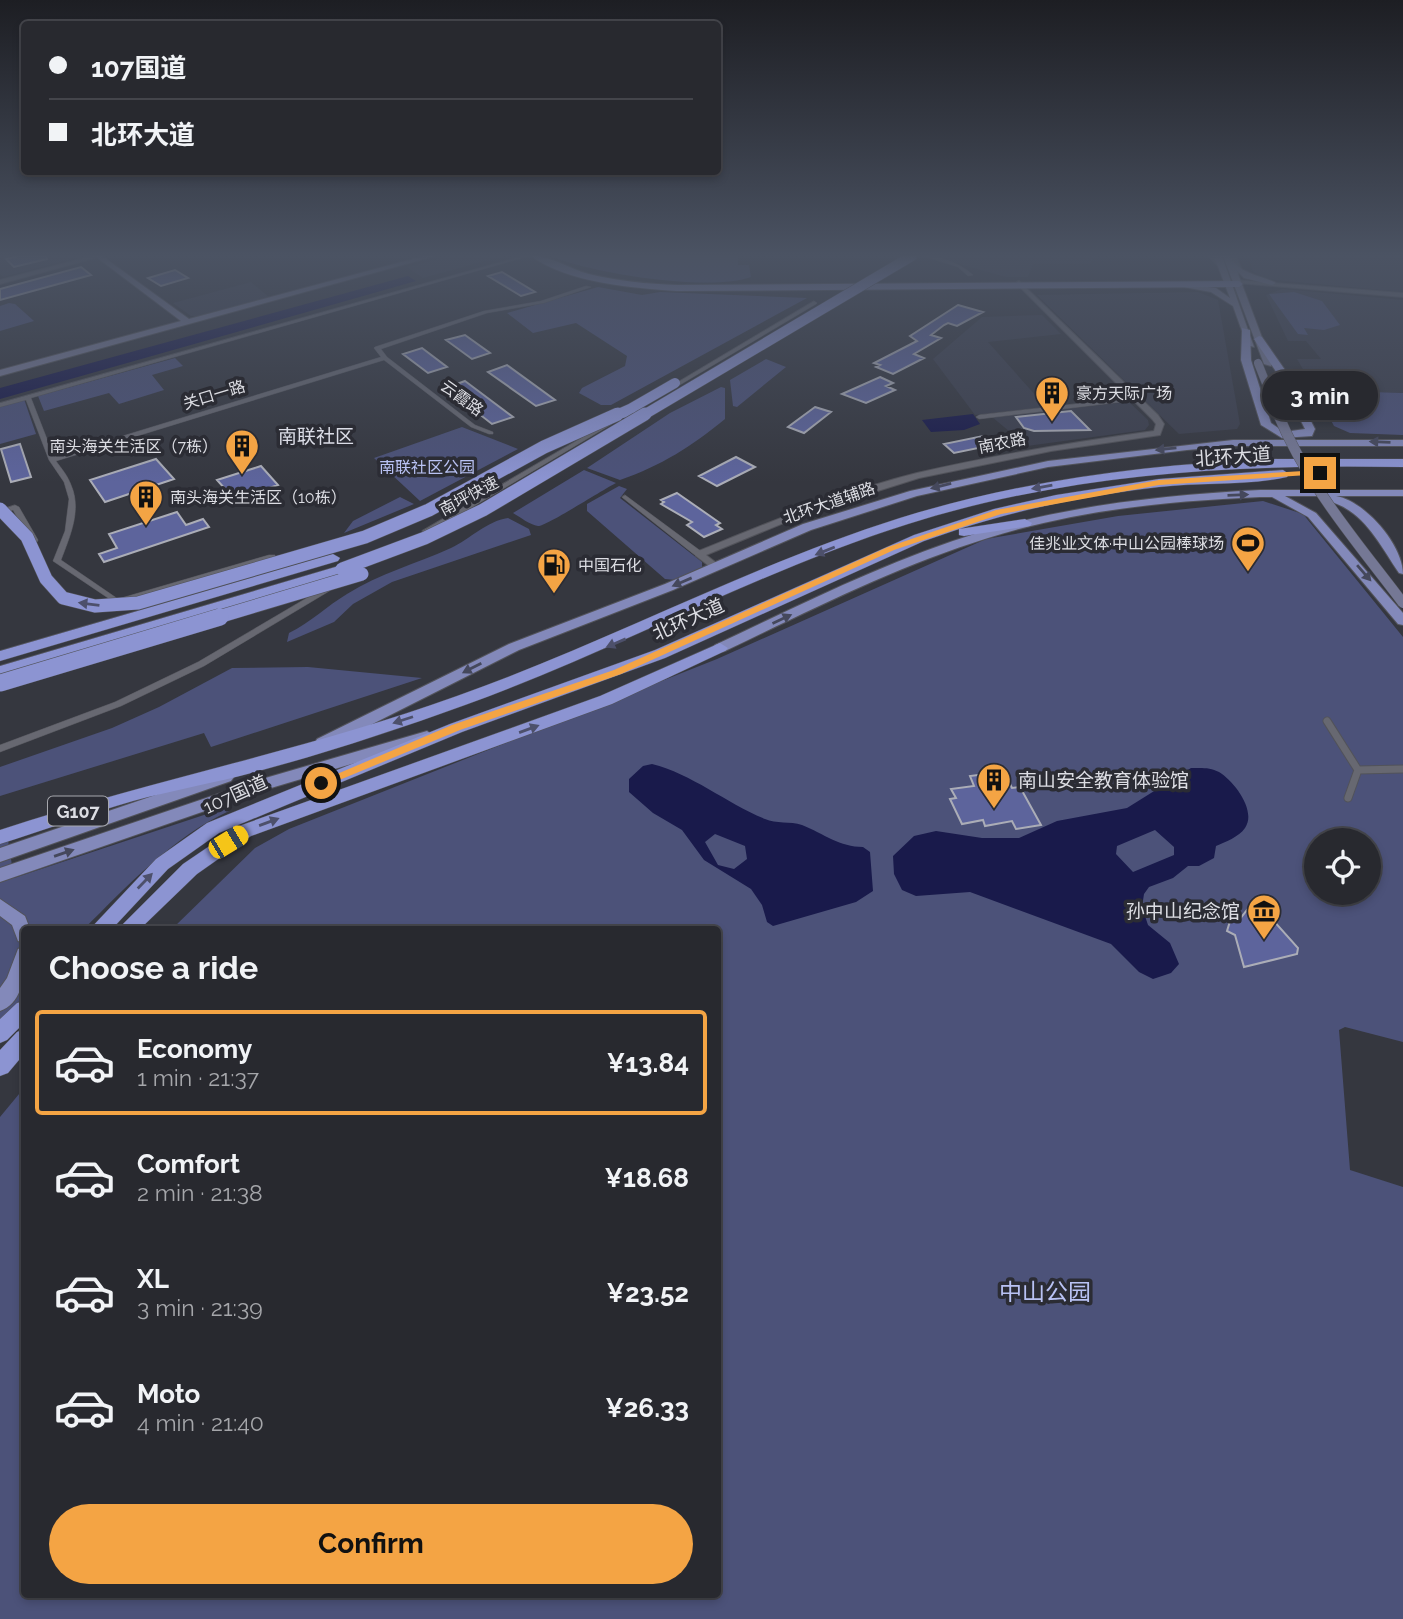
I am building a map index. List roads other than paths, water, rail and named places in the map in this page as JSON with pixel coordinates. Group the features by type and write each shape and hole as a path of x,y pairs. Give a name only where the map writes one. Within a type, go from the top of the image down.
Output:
{"highway":[{"name":"南坪快速","path":"0,654 333,558 415,528 469,502 763,332"},
{"name":"南坪快速","path":"0,671 382,556 464,519 564,456 781,332"},
{"path":"0,511 27,537 47,579 63,598 95,606 138,603 365,537 429,510 544,447 632,408"},
{"path":"0,683 399,561 467,529 564,456"},
{"name":"北环大道","path":"268,762 574,661 796,562 943,509 1043,487 1146,471 1254,462 1403,461"},
{"name":"北环大道","path":"456,728 660,654 919,538 999,512 1159,483 1263,474 1403,474"},
{"path":"919,538 1025,523"},
{"path":"131,926 190,869 245,831 606,701 720,648"},
{"name":"107国道","path":"103,926 162,864 196,838 233,818 456,728"},
{"name":"107国道","path":"0,838 268,762"},
{"path":"0,1033 21,1013"},
{"path":"2,1064 21,1042"}],"main road":[{"path":"0,373 152,332"},
{"path":"1245,332 1246,360 1268,428 1275,433 1299,436 1310,431 1280,370 1259,339"},
{"path":"1246,332 1263,363 1302,452 1318,479 1403,588"},
{"path":"1256,332 1263,363 1293,451 1304,470 1403,603"},
{"path":"1304,415 1326,433 1356,442"},
{"path":"1233,443 1261,433 1262,416"},
{"name":"北环大道辅路","path":"307,750 514,647 845,514 946,484 1117,454 1233,443 1403,443"},
{"path":"1013,455 1027,468"},
{"path":"720,648 905,563 1025,523 1175,500 1264,494 1400,493"},
{"path":"1369,523 1365,511 1369,499 1400,493"},
{"path":"1264,494 1292,501 1324,527"},
{"path":"1403,570 1369,523 1348,502 1321,498 1313,502 1312,508 1324,527 1403,621"},
{"name":"北环大道","path":"0,875 167,817 456,728"},
{"path":"0,855 158,794"},
{"path":"0,906 19,921 21,927"},
{"path":"0,1003 15,982 21,963"}],"street":[{"path":"0,405 260,332"},
{"path":"385,358 377,349 384,343 422,332"},
{"path":"0,749 118,704 201,664 564,456 767,332"},
{"name":"南农路","path":"699,554 780,520 860,492 917,476 1013,455 1157,433 1160,427 1158,421 1068,332"},
{"name":"云霞路","path":"385,358 473,426 491,433"},
{"name":"关口一路","path":"51,460 385,358"},
{"path":"0,511 15,507 46,565 57,561 67,538 73,499 67,482 51,460 29,397"},
{"path":"979,416 1137,399"},
{"path":"57,561 117,602 379,526 409,514 495,468 564,456"},
{"path":"625,497 716,567"},
{"path":"1327,721 1357,770 1348,798"},
{"path":"1357,770 1403,768"}],"place":[{"name":"豪方天际广场","path":"1052,423"},
{"name":"南头海关生活区（7栋）","path":"242,476"},
{"name":"南头海关生活区（10栋）","path":"146,527"},
{"name":"佳兆业文体·中山公园棒球场","path":"1248,573"},
{"name":"中国石化","path":"554,595"},
{"name":"南山安全教育体验馆","path":"994,810"},
{"name":"孙中山纪念馆","path":"1264,941"}],"district":[{"name":"南联社区","path":"316,436"}],"park label":[{"name":"南联社区公园","path":"427,467"},
{"name":"中山公园","path":"1045,1291"}]}
